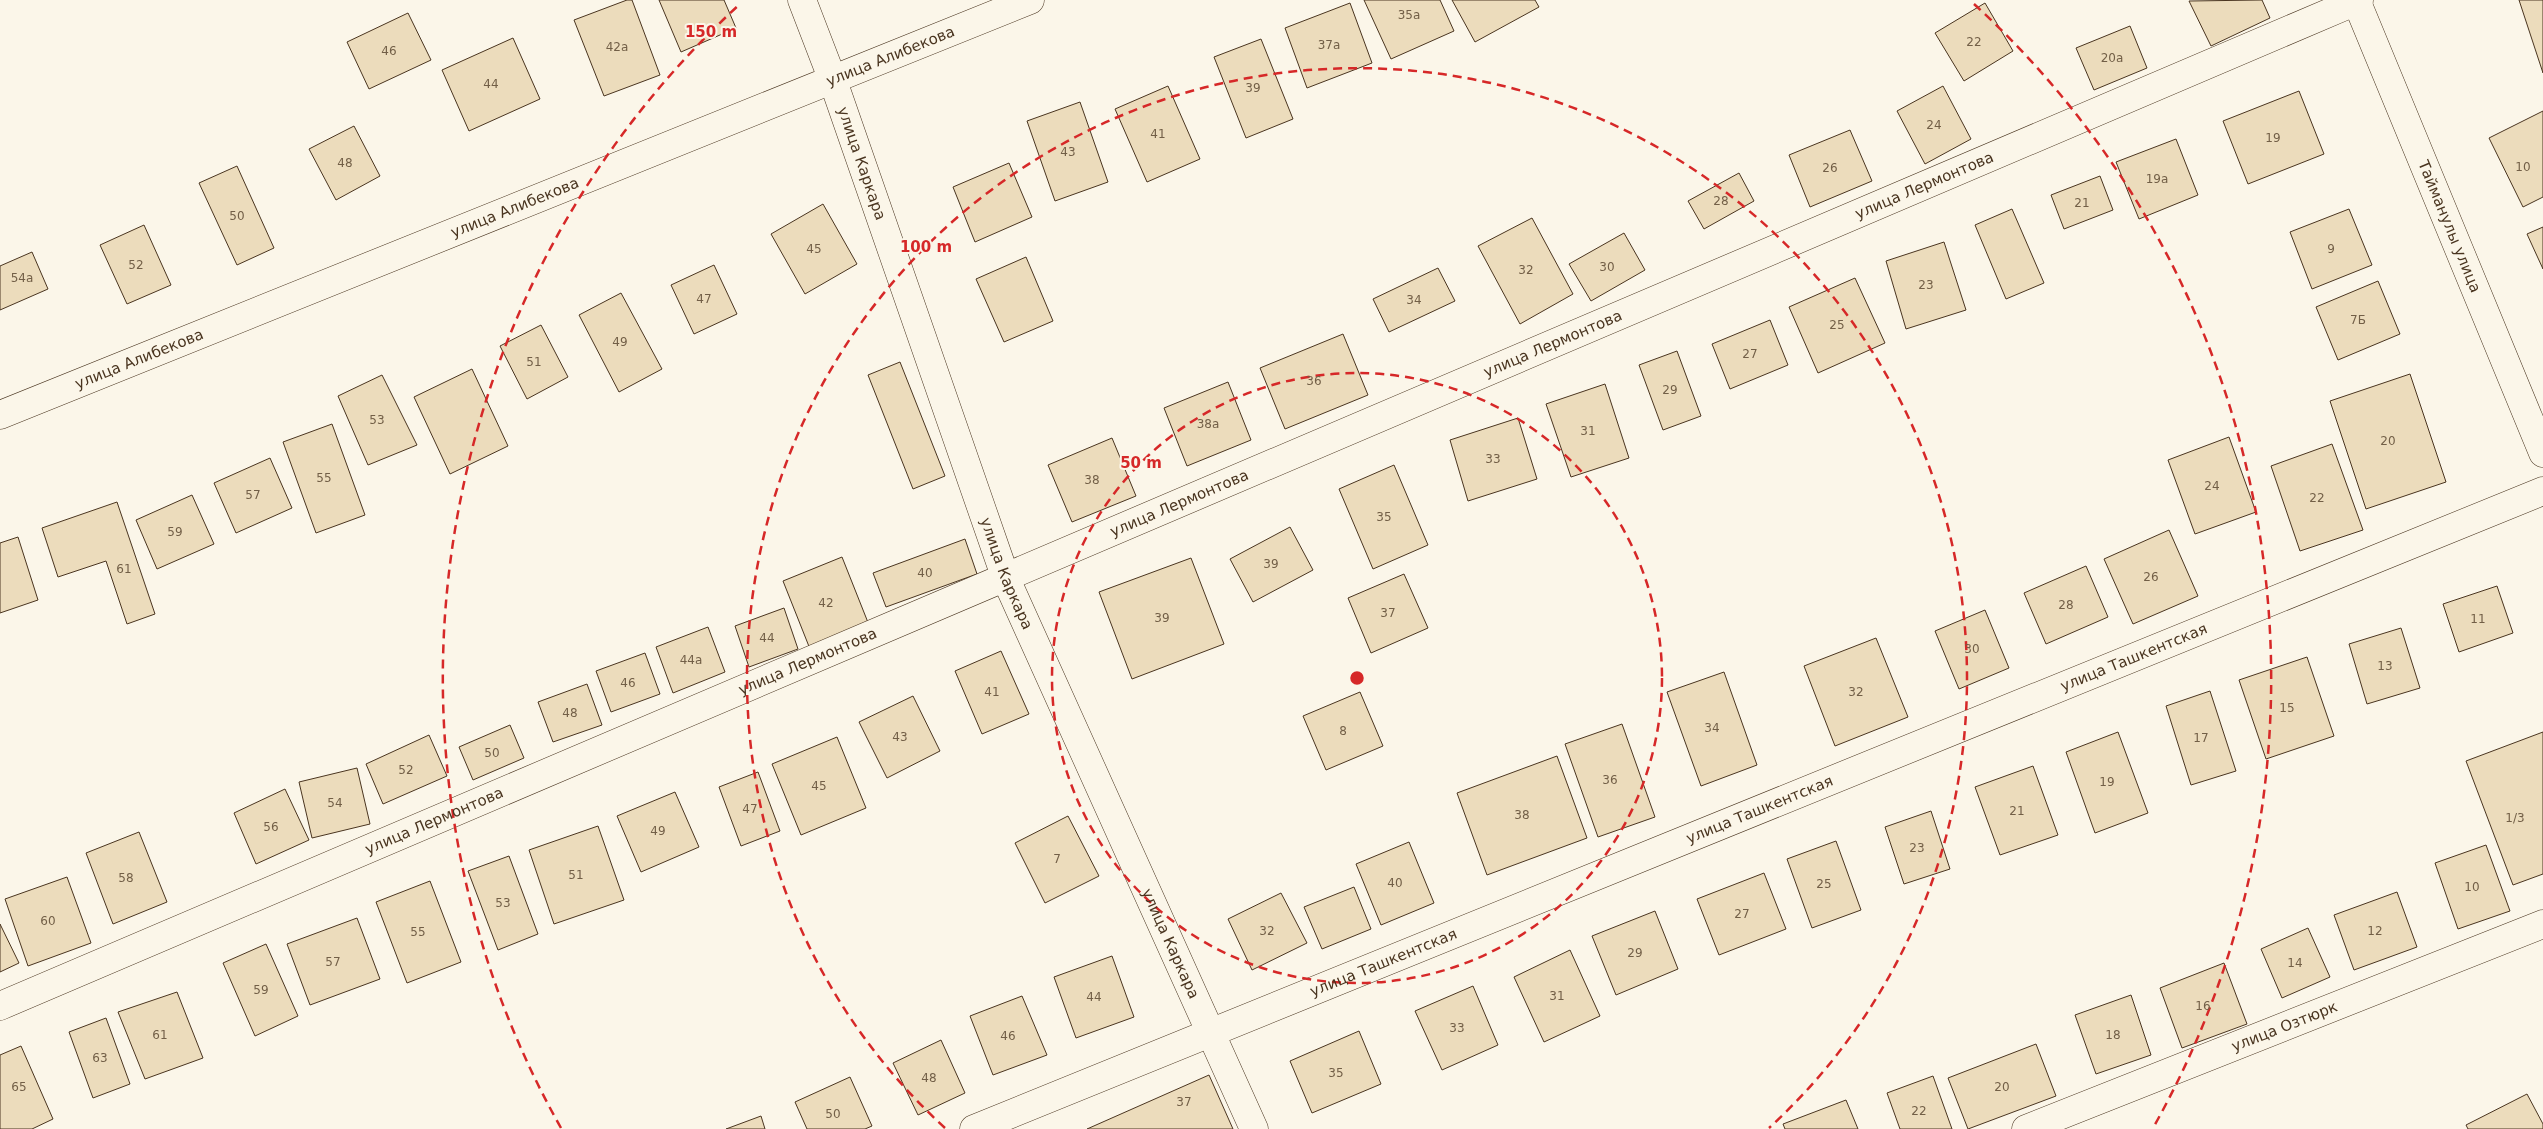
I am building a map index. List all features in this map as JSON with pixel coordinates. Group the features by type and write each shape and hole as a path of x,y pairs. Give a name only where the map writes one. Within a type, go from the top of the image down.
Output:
{"street":[{"name":"улица Каркара","path":"802,0 832,78 1006,579 1254,1129"},
{"name":"улица Алибекова","path":"0,415 832,78 1030,0"},
{"name":"Тайманулы улица","path":"2357,0 2543,453"},
{"name":"улица Лермонтова","path":"0,1006 1006,579 2357,0"},
{"name":"улица Ташкентская","path":"974,1129 2543,491"},
{"name":"улица Озтюрк","path":"2026,1129 2543,924"}],"building":[{"path":"627,0 632,0 660,75 604,96 574,20"},
{"path":"659,0 724,0 736,28 681,52"},
{"path":"1364,0 1440,0 1454,31 1391,59"},
{"path":"1452,0 1535,0 1539,7 1475,42"},
{"path":"2262,0 2270,18 2211,46 2189,1"},
{"path":"2519,0 2543,0 2543,73"},
{"path":"1350,3 1372,63 1307,88 1285,28"},
{"path":"1985,3 2013,51 1964,81 1935,33"},
{"path":"408,13 431,60 369,89 347,42"},
{"path":"2130,26 2147,68 2094,90 2076,48"},
{"path":"513,38 540,99 469,131 442,70"},
{"path":"1261,39 1293,119 1246,138 1214,57"},
{"path":"1168,86 1200,159 1147,182 1115,109"},
{"path":"1943,86 1971,139 1925,164 1897,111"},
{"path":"2299,91 2324,154 2248,184 2223,121"},
{"path":"1080,102 1108,182 1055,201 1027,121"},
{"path":"2543,111 2543,197 2523,207 2489,138"},
{"path":"354,126 380,176 336,200 309,149"},
{"path":"1850,130 1872,181 1810,207 1789,155"},
{"path":"2176,139 2198,195 2139,219 2116,162"},
{"path":"1009,163 1032,217 975,242 953,187"},
{"path":"237,166 274,248 237,265 199,183"},
{"path":"1739,173 1754,201 1704,229 1688,201"},
{"path":"2100,176 2113,210 2064,229 2051,195"},
{"path":"823,204 857,264 805,294 771,234"},
{"path":"2012,209 2044,283 2006,299 1975,225"},
{"path":"2349,209 2372,265 2312,289 2290,232"},
{"path":"1532,218 1573,294 1520,324 1478,246"},
{"path":"144,225 171,285 127,304 100,245"},
{"path":"2543,227 2543,269 2527,234"},
{"path":"1624,233 1645,270 1591,301 1569,264"},
{"path":"1944,242 1966,310 1906,329 1886,261"},
{"path":"32,252 48,289 0,310 0,266"},
{"path":"1026,257 1053,321 1004,342 976,279"},
{"path":"714,265 737,314 694,334 671,285"},
{"path":"1438,268 1455,301 1389,332 1373,299"},
{"path":"1855,278 1885,343 1818,373 1789,307"},
{"path":"2378,281 2400,334 2338,360 2316,307"},
{"path":"621,293 662,369 619,392 579,315"},
{"path":"1770,320 1788,365 1730,389 1712,344"},
{"path":"541,325 568,377 527,399 500,346"},
{"path":"1343,334 1368,395 1285,429 1260,368"},
{"path":"1677,351 1701,416 1663,430 1639,365"},
{"path":"900,362 945,476 913,489 868,375"},
{"path":"472,369 508,446 450,474 414,397"},
{"path":"2410,374 2446,482 2366,509 2330,401"},
{"path":"382,375 417,445 368,465 338,396"},
{"path":"1228,382 1251,440 1187,466 1164,408"},
{"path":"1605,384 1629,458 1571,477 1546,404"},
{"path":"1518,418 1537,479 1468,501 1450,440"},
{"path":"332,424 365,515 316,533 283,442"},
{"path":"2229,437 2256,512 2195,534 2168,460"},
{"path":"1112,438 1136,496 1072,522 1048,465"},
{"path":"2332,444 2363,530 2300,551 2271,466"},
{"path":"270,458 292,508 236,533 214,483"},
{"path":"1394,465 1428,545 1373,569 1339,489"},
{"path":"192,495 214,544 157,569 136,520"},
{"path":"117,502 155,614 127,624 106,561 58,577 42,528"},
{"path":"1290,527 1313,570 1253,602 1230,559"},
{"path":"2169,530 2198,596 2133,624 2104,559"},
{"path":"18,537 38,600 0,613 0,543"},
{"path":"965,539 977,574 886,607 873,573"},
{"path":"842,557 869,625 810,649 783,581"},
{"path":"1191,558 1224,644 1132,679 1099,592"},
{"path":"2086,566 2108,617 2046,644 2024,593"},
{"path":"1404,574 1428,628 1371,653 1348,598"},
{"path":"2497,586 2513,633 2459,652 2443,604"},
{"path":"784,608 798,649 749,667 735,626"},
{"path":"1985,610 2009,668 1959,689 1935,631"},
{"path":"708,627 725,672 673,693 656,647"},
{"path":"2401,628 2420,688 2367,704 2349,644"},
{"path":"1876,638 1908,717 1835,746 1804,666"},
{"path":"1001,651 1029,714 982,734 955,671"},
{"path":"645,653 660,694 611,712 596,671"},
{"path":"2307,657 2334,736 2266,759 2239,680"},
{"path":"1724,672 1757,765 1701,786 1667,692"},
{"path":"587,684 602,725 553,742 538,702"},
{"path":"2210,691 2236,771 2191,785 2166,706"},
{"path":"1360,692 1383,746 1326,770 1303,716"},
{"path":"913,696 940,751 887,778 859,722"},
{"path":"1622,724 1655,817 1598,837 1565,744"},
{"path":"510,725 524,758 473,780 459,747"},
{"path":"2118,732 2148,813 2095,833 2066,752"},
{"path":"2543,732 2543,874 2513,885 2466,761"},
{"path":"429,735 447,776 383,804 366,764"},
{"path":"837,737 866,808 801,835 772,764"},
{"path":"1557,756 1587,838 1487,875 1457,793"},
{"path":"2033,766 2058,835 2000,855 1975,787"},
{"path":"357,768 370,824 312,838 299,782"},
{"path":"758,772 780,831 741,846 719,787"},
{"path":"285,789 309,840 256,864 234,813"},
{"path":"675,792 699,847 641,872 617,816"},
{"path":"1931,811 1950,869 1904,884 1885,827"},
{"path":"1068,816 1099,876 1045,903 1015,843"},
{"path":"598,826 624,900 554,924 529,850"},
{"path":"139,832 167,902 113,924 86,853"},
{"path":"1836,841 1861,910 1812,928 1787,859"},
{"path":"1409,842 1434,903 1381,925 1356,864"},
{"path":"2486,845 2510,911 2458,929 2435,863"},
{"path":"509,856 538,934 498,950 468,871"},
{"path":"1764,873 1786,929 1719,955 1697,899"},
{"path":"67,877 91,943 28,966 5,899"},
{"path":"430,881 461,962 407,983 376,902"},
{"path":"1354,887 1371,929 1322,949 1304,907"},
{"path":"2397,892 2417,947 2354,970 2334,915"},
{"path":"1281,893 1307,943 1252,970 1228,919"},
{"path":"1655,911 1678,969 1616,995 1592,936"},
{"path":"357,918 380,979 310,1005 287,944"},
{"path":"0,924 19,963 0,972"},
{"path":"2308,928 2330,977 2282,998 2261,949"},
{"path":"266,944 298,1016 255,1036 223,963"},
{"path":"1570,950 1600,1016 1544,1042 1514,977"},
{"path":"1112,956 1134,1017 1076,1038 1054,977"},
{"path":"2224,963 2247,1024 2182,1048 2160,988"},
{"path":"1473,986 1498,1045 1442,1070 1415,1011"},
{"path":"177,992 203,1058 145,1079 118,1012"},
{"path":"2131,995 2151,1055 2096,1074 2075,1015"},
{"path":"1022,996 1047,1055 993,1075 970,1016"},
{"path":"106,1018 130,1084 93,1098 69,1032"},
{"path":"1359,1031 1381,1084 1312,1113 1290,1061"},
{"path":"941,1040 965,1093 918,1115 893,1063"},
{"path":"2036,1044 2056,1096 1968,1129 1948,1078"},
{"path":"21,1046 53,1119 32,1129 0,1129 0,1055"},
{"path":"1209,1075 1233,1129 1087,1129"},
{"path":"1933,1076 1952,1129 1900,1129 1887,1093"},
{"path":"850,1077 872,1126 865,1129 807,1129 795,1102"},
{"path":"2527,1094 2543,1124 2543,1129 2468,1129 2466,1125"},
{"path":"1846,1100 1858,1129 1785,1129 1783,1124"},
{"path":"761,1116 765,1129 726,1129"}]}
